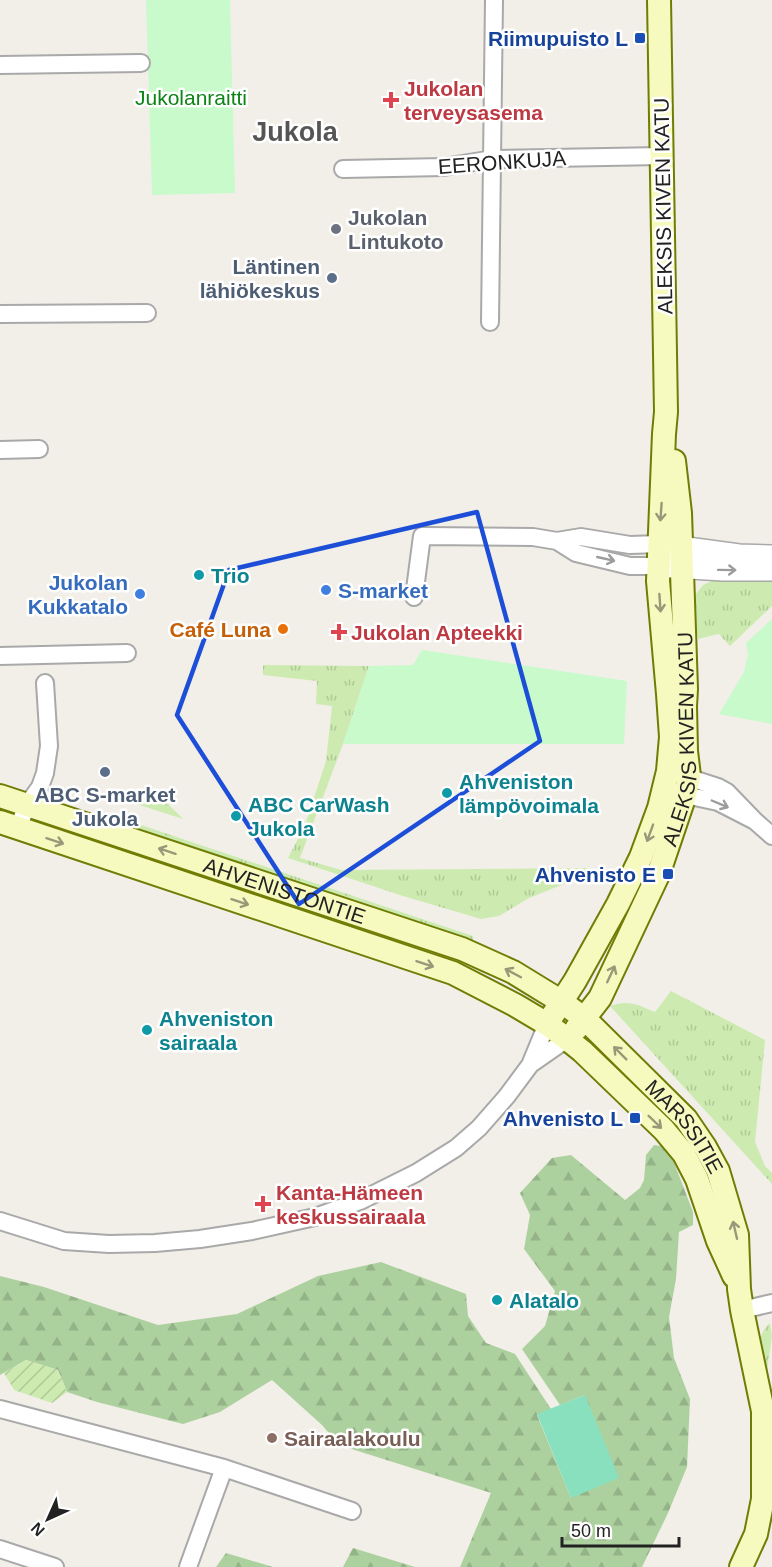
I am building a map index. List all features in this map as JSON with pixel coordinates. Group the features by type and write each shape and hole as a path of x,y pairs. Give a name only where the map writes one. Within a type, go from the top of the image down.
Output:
{"main road":[{"name":"ALEKSIS KIVEN KATU","path":"567,1039 600,998 658,875 676,783 658,590 670,556 662,510 666,412 660,0"},
{"name":"ALEKSIS KIVEN KATU","path":"547,1024 618,904 641,857 659,808 676,783"},
{"name":"AHVENISTONTIE","path":"0,796 462,949 513,972 562,1002"},
{"name":"AHVENISTONTIE","path":"9,825 453,973 547,1024"},
{"name":"MARSSITIE","path":"562,1002 585,1019 686,1119 705,1147 717,1171 736,1235 741,1299 764,1411 767,1501 741,1567"},
{"name":"MARSSITIE","path":"547,1024 582,1051 664,1130 684,1154 697,1179 741,1299"}],"street":[{"path":"490,322 494,0"},
{"path":"0,65 141,63"},
{"name":"EERONKUJA","path":"343,169 444,167 493,159 662,156"},
{"path":"0,314 147,313"},
{"path":"0,450 39,449"},
{"path":"414,597 422,536 533,537 557,541 581,537 630,545 670,556 772,570"},
{"path":"670,556 772,556"},
{"path":"0,656 127,653"},
{"path":"9,825 40,787 45,773 49,746 45,683"},
{"path":"676,783 755,821 772,836"},
{"path":"0,1221 64,1241 109,1244 155,1243 252,1231 315,1217 360,1202 416,1173 456,1148 479,1128 530,1065 547,1024"},
{"path":"530,1065 567,1039"},
{"path":"741,1299 772,1303"},
{"path":"0,1409 224,1468 352,1511"},
{"path":"188,1567 224,1468"},
{"path":"0,1549 55,1567"}],"highlighted area":[{"path":"477,512 540,741 299,904 177,715 229,570"}],"green space":[{"name":"Jukolanraitti","path":"146,0 230,0 235,193 152,195"},
{"path":"772,576 772,606 730,646 719,634 698,639 693,604 695,595 703,585 716,579"},
{"path":"772,619 772,724 719,714 744,672 748,654 746,643"},
{"path":"422,650 627,681 624,744 343,744 369,666 413,665"},
{"path":"263,665 369,666 343,744 300,858 341,870 591,868 574,880 529,898 499,916 481,919 288,858 305,825 326,761 332,706 316,704 317,681 263,675"},
{"path":"126,792 167,803 183,819 124,800"},
{"path":"135,823 473,936 472,943 132,829"},
{"path":"671,991 765,1040 755,1142 765,1166 772,1173 772,1184 610,1006 628,1003 655,1012"},
{"path":"654,1145 668,1147 693,1212 693,1225 679,1232 676,1279 669,1317 674,1358 690,1399 687,1467 642,1567 460,1567 491,1493 339,1445 322,1425 272,1380 220,1412 183,1424 67,1392 58,1370 26,1360 0,1375 0,1276 44,1287 158,1325 237,1314 318,1276 381,1262 466,1294 468,1316 486,1343 515,1354 551,1409 537,1415 571,1498 585,1395 560,1405 522,1349 545,1326 555,1291 524,1249 530,1215 520,1193 552,1158 571,1155 625,1200 640,1188 644,1180 646,1155"},
{"path":"770,1323 772,1336 767,1371 763,1374 759,1347 762,1335"},
{"path":"26,1360 58,1370 67,1392 52,1403 14,1390 4,1373"},
{"path":"585,1395 619,1478 571,1498 537,1414"},
{"path":"353,1548 415,1567 343,1567"},
{"path":"226,1553 273,1567 216,1567"}],"place":[{"name":"Riimupuisto L","path":"640,38"},
{"name":"Jukolan terveysasema","path":"391,100"},
{"name":"Jukolan Lintukoto","path":"336,229"},
{"name":"Läntinen lähiökeskus","path":"332,278"},
{"name":"Trio","path":"199,575"},
{"name":"S-market","path":"326,590"},
{"name":"Jukolan Kukkatalo","path":"140,594"},
{"name":"Café Luna","path":"283,629"},
{"name":"Jukolan Apteekki","path":"339,632"},
{"name":"ABC S-market Jukola","path":"105,772"},
{"name":"Ahveniston lämpövoimala","path":"447,793"},
{"name":"ABC CarWash Jukola","path":"236,816"},
{"name":"Ahvenisto E","path":"668,874"},
{"name":"Ahveniston sairaala","path":"147,1030"},
{"name":"Ahvenisto L","path":"635,1118"},
{"name":"Kanta-Hämeen keskussairaala","path":"263,1204"},
{"name":"Alatalo","path":"497,1300"},
{"name":"Sairaalakoulu","path":"272,1438"}],"district":[{"name":"Jukola","path":"295,132"}]}
